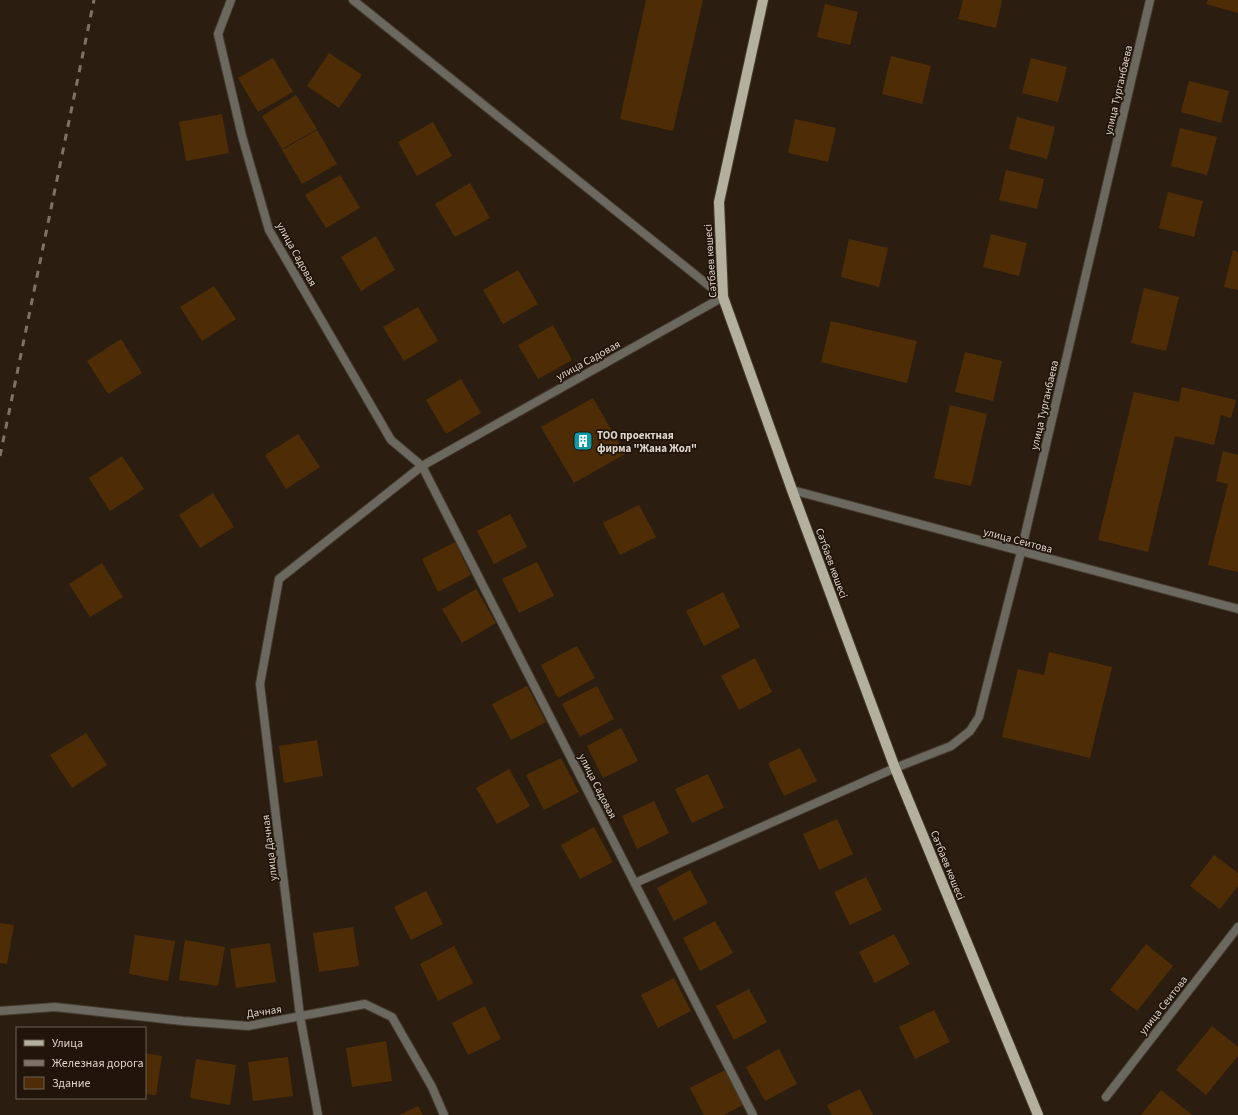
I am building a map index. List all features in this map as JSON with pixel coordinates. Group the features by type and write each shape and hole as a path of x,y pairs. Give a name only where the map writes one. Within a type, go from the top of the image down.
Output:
{"main road":[{"name":"Сәтбаев көшесі","path":"763,0 718,202 723,297 792,490 895,768 1038,1115"}],"street":[{"name":"улица Садовая","path":"231,0 218,34 242,136 269,230 391,440 422,466 753,1115"},
{"path":"353,0 723,297"},
{"name":"улица Турганбаева","path":"636,883 895,768 951,746 970,731 979,717 1021,552 1150,0"},
{"name":"улица Садовая","path":"422,466 723,297"},
{"name":"улица Дачная","path":"318,1115 300,1016 260,684 279,579 422,466"},
{"name":"улица Сеитова","path":"792,490 1238,609"},
{"name":"улица Сеитова","path":"1106,1097 1238,927"},
{"name":"Дачная","path":"0,1011 55,1007 183,1021 248,1026 365,1004 392,1017 432,1087 444,1115"}],"building":[{"path":"646,0 703,0 673,131 620,119"},
{"path":"963,0 1002,0 996,28 958,19"},
{"path":"1208,0 1238,0 1238,13 1206,4"},
{"path":"825,4 858,12 850,45 817,37"},
{"path":"329,53 362,75 339,108 307,86"},
{"path":"891,56 931,66 922,104 882,94"},
{"path":"273,58 293,92 258,112 238,78"},
{"path":"1031,58 1067,67 1058,102 1022,93"},
{"path":"1189,81 1229,91 1221,123 1181,112"},
{"path":"296,95 317,129 282,149 262,116"},
{"path":"222,114 229,153 186,161 179,122"},
{"path":"1017,117 1055,127 1047,159 1009,149"},
{"path":"795,119 836,128 828,162 788,153"},
{"path":"433,122 452,156 417,176 398,142"},
{"path":"1180,128 1217,137 1207,175 1171,166"},
{"path":"317,130 337,164 302,184 282,150"},
{"path":"1006,170 1044,179 1037,209 999,200"},
{"path":"340,175 360,208 326,228 305,195"},
{"path":"470,183 490,218 455,237 435,204"},
{"path":"1168,192 1203,201 1194,237 1159,228"},
{"path":"991,234 1027,243 1019,276 983,267"},
{"path":"376,236 395,270 361,291 341,257"},
{"path":"849,239 888,248 879,287 841,277"},
{"path":"1233,250 1238,252 1238,290 1224,287"},
{"path":"518,270 538,304 503,324 483,290"},
{"path":"214,286 236,319 202,341 180,307"},
{"path":"1144,288 1179,297 1166,351 1131,343"},
{"path":"418,307 438,341 404,361 383,327"},
{"path":"831,321 917,341 907,383 821,362"},
{"path":"553,325 572,360 538,379 518,345"},
{"path":"121,339 142,373 108,394 87,361"},
{"path":"965,352 1002,361 993,401 955,392"},
{"path":"461,379 481,413 446,434 426,400"},
{"path":"1182,387 1236,400 1231,418 1221,415 1214,445 1175,436 1148,552 1098,540 1134,392 1179,402"},
{"name":"ТОО проектная фирма \"Жана Жол\"","path":"593,398 625,454 574,483 541,427"},
{"path":"950,405 987,414 971,486 934,478"},
{"path":"298,434 320,467 286,489 265,455"},
{"path":"1223,451 1238,455 1238,572 1208,565 1228,484 1216,481"},
{"path":"122,456 144,489 110,511 89,478"},
{"path":"213,493 234,527 200,548 179,515"},
{"path":"639,505 656,537 620,555 603,523"},
{"path":"510,514 527,547 494,564 477,531"},
{"path":"455,542 471,575 438,592 422,559"},
{"path":"537,562 554,596 519,613 502,579"},
{"path":"102,563 123,597 90,617 69,584"},
{"path":"476,589 496,623 462,643 442,609"},
{"path":"723,592 740,627 704,646 686,611"},
{"path":"577,646 595,678 558,698 541,665"},
{"path":"1049,652 1112,667 1090,758 1002,737 1018,669 1044,675"},
{"path":"755,658 772,692 739,710 721,676"},
{"path":"527,686 546,722 511,740 492,704"},
{"path":"597,686 614,719 580,737 562,704"},
{"path":"621,728 638,761 603,778 587,746"},
{"path":"86,733 107,765 72,788 50,755"},
{"path":"317,740 323,776 284,783 279,746"},
{"path":"800,748 817,781 784,796 768,763"},
{"path":"561,758 579,792 544,810 526,775"},
{"path":"509,769 530,806 497,824 476,788"},
{"path":"708,774 724,808 692,823 675,789"},
{"path":"654,801 669,833 637,849 622,816"},
{"path":"837,819 853,854 819,870 803,834"},
{"path":"594,827 613,862 580,879 561,845"},
{"path":"1214,855 1238,873 1238,886 1220,909 1190,886"},
{"path":"690,870 708,903 674,921 657,888"},
{"path":"866,877 882,910 850,925 834,892"},
{"path":"426,891 443,924 411,940 394,907"},
{"path":"715,921 733,953 700,971 683,938"},
{"path":"0,923 14,925 7,964 0,963"},
{"path":"353,927 359,966 319,972 313,933"},
{"path":"894,934 910,964 875,983 859,952"},
{"path":"135,935 175,941 168,981 129,974"},
{"path":"185,940 225,947 218,986 179,980"},
{"path":"270,943 276,982 236,988 230,949"},
{"path":"1146,944 1173,966 1137,1011 1110,990"},
{"path":"454,946 473,983 438,1001 420,964"},
{"path":"674,978 691,1011 658,1028 641,995"},
{"path":"749,989 767,1022 734,1040 716,1006"},
{"path":"485,1006 501,1039 468,1055 452,1023"},
{"path":"934,1010 950,1042 915,1059 899,1027"},
{"path":"1212,1026 1238,1047 1238,1056 1206,1095 1176,1070"},
{"path":"386,1041 392,1081 352,1087 346,1048"},
{"path":"779,1049 797,1084 765,1101 746,1067"},
{"path":"146,1053 162,1056 156,1095 146,1094"},
{"path":"288,1057 293,1096 253,1101 248,1062"},
{"path":"196,1059 236,1065 230,1105 190,1098"},
{"path":"725,1070 743,1105 724,1115 704,1115 690,1088"},
{"path":"860,1089 873,1115 832,1115 827,1105"},
{"path":"1161,1090 1192,1115 1141,1115"},
{"path":"418,1106 423,1115 400,1115"}],"railway":[{"path":"0,456 94,0"}],"place":[{"name":"ТОО проектная фирма \"Жана Жол\"","path":"583,441"}]}
